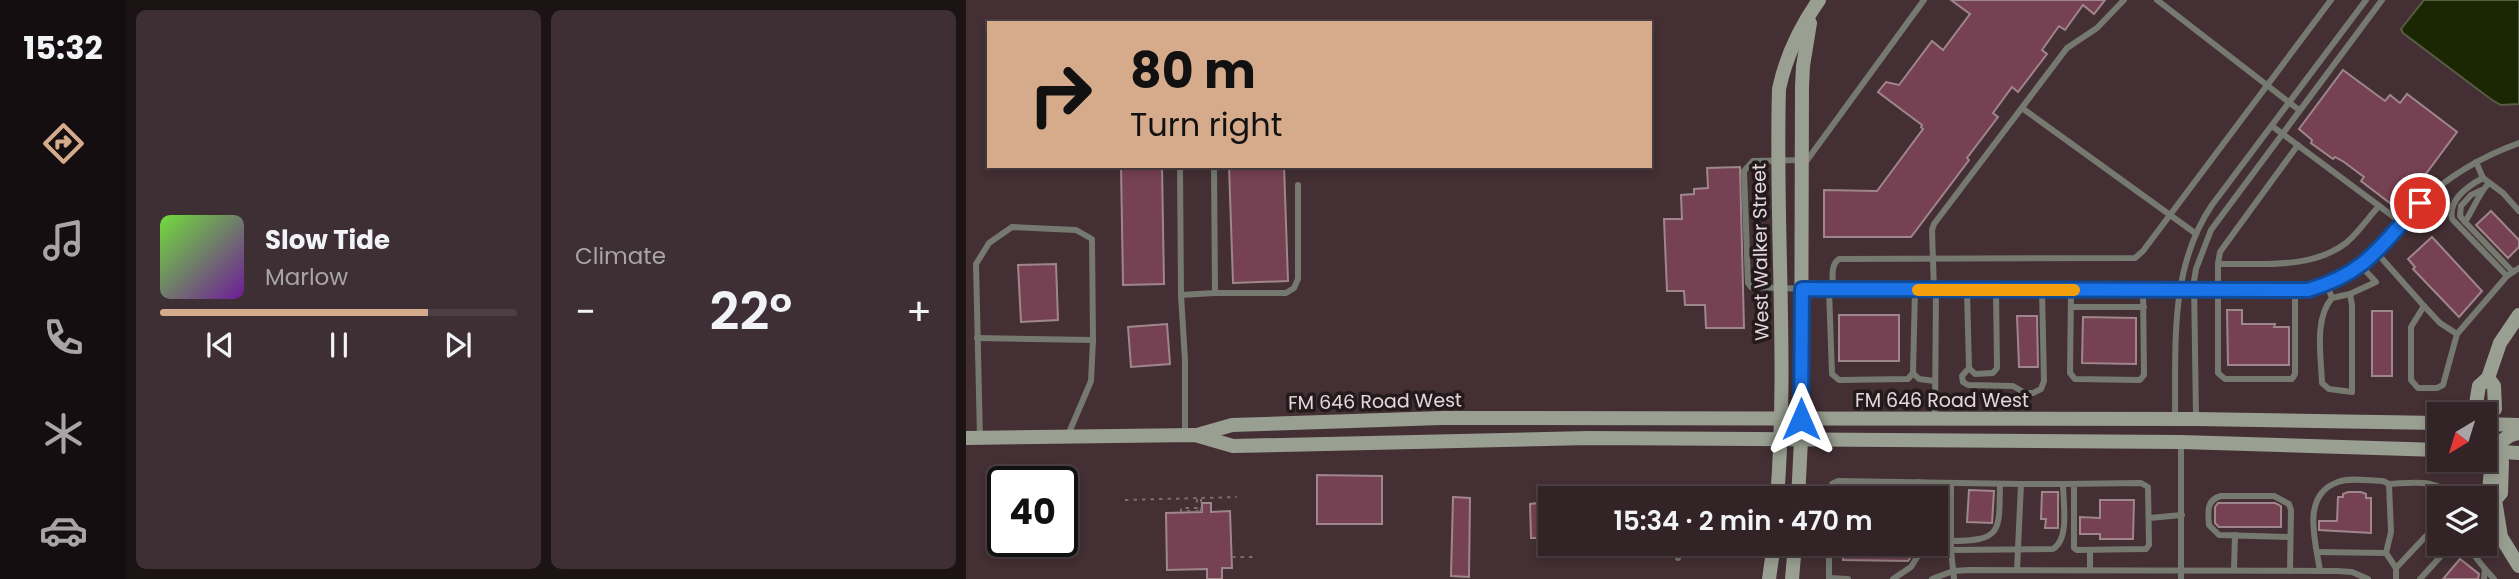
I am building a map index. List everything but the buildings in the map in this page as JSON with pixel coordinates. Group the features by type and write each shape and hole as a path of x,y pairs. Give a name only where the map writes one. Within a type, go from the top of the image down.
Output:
{"main road":[{"name":"West Walker Street","path":"1799,486 1803,66 1815,5"},
{"name":"West Walker Street","path":"1778,486 1783,419 1779,89 1783,67 1815,5"},
{"path":"2476,402 2479,386 2487,378 2500,343 2519,315"},
{"path":"2487,378 2494,386 2495,402"},
{"name":"FM 646 Road West","path":"973,438 1190,435 1232,425 1415,419 2196,419 2427,423"},
{"path":"2497,424 2519,425"},
{"path":"2497,446 2504,437 2519,433"},
{"name":"FM 646 Road West","path":"1190,435 1233,446 1589,438 2182,442 2427,448"},
{"path":"2497,453 2519,453"},
{"path":"2497,457 2502,463 2501,493 2495,500 2501,537 2519,566"},
{"path":"1769,579 1772,556"},
{"path":"1792,579 1794,556"}],"lane":[{"path":"1924,0 1802,164 1778,160 1753,161 1744,171 1748,283 1751,287 1831,290 2295,291 2327,285 2361,266 2377,253 2427,197 2476,162 2519,143"},
{"path":"1935,419 1934,224 2067,48 2097,28 2124,0"},
{"path":"2157,0 2299,110"},
{"path":"1915,290 1913,373 1908,379 1839,380 1832,374 1831,290 1833,268 1839,259 2135,258 2143,251 2331,0"},
{"path":"2175,420 2176,302 2195,233 2212,205 2366,0"},
{"path":"2196,419 2194,290 2196,269 2211,230 2382,0"},
{"path":"2022,108 2195,233"},
{"path":"2272,125 2402,223"},
{"path":"2295,291 2295,374 2292,379 2225,379 2218,373 2220,252 2298,145"},
{"path":"2476,162 2486,181 2519,211"},
{"path":"1180,168 1181,295 1190,435"},
{"path":"1214,168 1215,293"},
{"path":"2465,222 2486,181"},
{"path":"2486,181 2472,184 2455,200 2451,206 2451,216 2457,225 2513,272"},
{"path":"1181,295 1286,293 1294,288 1298,279 1298,185"},
{"path":"2482,190 2471,195 2461,206 2460,214 2513,272"},
{"path":"2218,264 2295,262 2325,255 2347,242 2379,206"},
{"path":"973,438 977,338 976,264 989,243 1012,227 1076,230 1092,239 1091,381 1068,436"},
{"path":"2377,253 2440,323 2457,334"},
{"path":"2350,294 2353,304 2351,391 2336,391 2322,383 2323,313 2332,298 2350,294 2376,282 2361,266"},
{"path":"2424,306 2412,327 2411,378 2418,388 2437,388 2443,385 2457,334 2513,272"},
{"path":"2327,285 2332,298"},
{"path":"1966,290 1969,368 1975,374 1993,373 1997,368 1996,290"},
{"path":"1969,368 1962,376 1963,382 1968,385 2013,386 2025,393 2034,393 2040,389 2043,381 2042,290"},
{"path":"2071,290 2070,373 2075,379 2140,380 2144,375 2143,290"},
{"path":"2071,307 2144,307"},
{"path":"977,338 1093,340"},
{"path":"1913,373 1919,379 1935,381"},
{"path":"2181,579 2182,442"},
{"path":"1832,486 1838,481 2141,483 2148,487 2149,545 2141,550 2074,548 2074,484"},
{"path":"2320,571 2312,530 2313,516 2320,496 2329,487 2339,481 2383,481 2389,484 2440,486"},
{"path":"1919,482 1919,486"},
{"path":"1951,483 1951,550 1954,575"},
{"path":"1951,541 1977,541 1991,535 2000,518 2000,484"},
{"path":"2017,570 2021,484"},
{"path":"1948,550 2053,548 2059,545 2063,536 2063,484"},
{"path":"2389,484 2391,532 2386,553 2396,568 2396,579"},
{"path":"2290,537 2219,534 2210,525 2209,504 2214,498 2221,496 2282,498 2291,510 2290,571"},
{"path":"2149,518 2182,515"},
{"path":"2234,570 2235,535"},
{"path":"2396,568 2427,535"},
{"path":"2090,550 2090,570"},
{"path":"2317,551 2386,553"},
{"path":"1829,556 1829,579 1849,579"},
{"path":"1893,579 1911,567 1917,556"},
{"path":"2420,579 2441,556"},
{"path":"2475,556 2494,579"},
{"path":"2484,579 2485,569"},
{"path":"1932,579 2017,570 2320,571 2351,572 2368,579"},
{"path":"2077,570 2077,579"},
{"path":"2306,579 2307,571"}],"path":[{"path":"1125,500 1237,497"},
{"path":"1199,498 1201,512 1181,511 1181,508 1198,508 1199,498"},
{"path":"1232,557 1253,557"}],"shaded area":[{"path":"2424,0 2519,0 2519,104 2501,105 2492,100 2403,33 2401,29"}],"slow traffic":[{"path":"1918,290 2074,290"}],"route":[{"path":"1801,419 1802,289 2308,290 2327,285 2361,266 2377,253 2420,203"}]}
